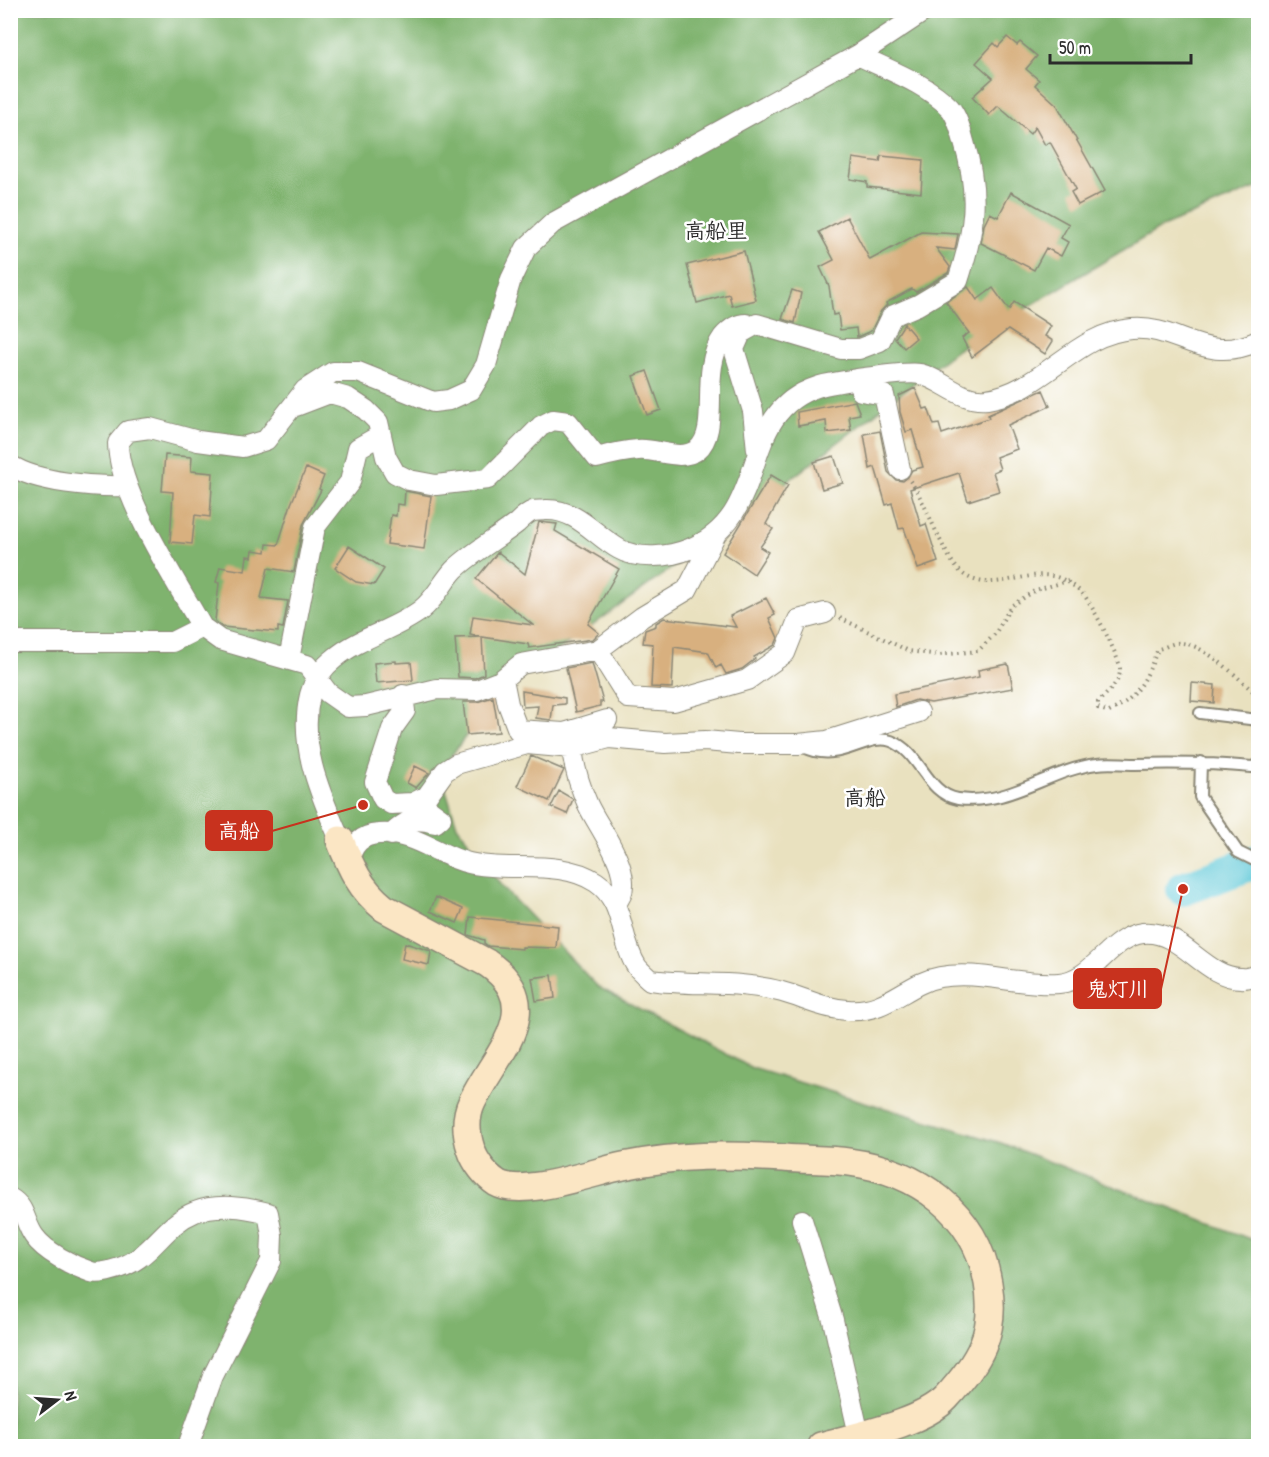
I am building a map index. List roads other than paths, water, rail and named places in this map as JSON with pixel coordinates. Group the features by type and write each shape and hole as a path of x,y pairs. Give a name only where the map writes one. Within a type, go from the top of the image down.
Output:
{"street":[{"path":"926,10 858,56 553,223 526,248 521,258 511,279 486,364 471,390 449,400 433,402 358,372 333,372 305,390 266,440 243,447 198,441 150,428 129,431 118,443 118,459 126,486 202,627 220,640 307,665 328,693 348,707 366,706 403,695 437,689 477,690 503,679 521,664 598,650 642,617 687,590 716,534 745,497 757,455 770,422 798,395 818,387 918,373 970,398 987,399 1033,382 1091,339 1114,331 1136,328 1216,350 1239,349 1258,341"},
{"path":"291,408 330,393 348,398 366,410 378,422 379,436 394,473 409,480 436,485 488,479 541,426 553,420 568,422 597,458 640,450 679,455 696,451 707,437 709,374 714,349 728,332 742,324 756,324 841,349 859,349 880,341 892,316 927,300 958,281 970,243 975,192 972,169 951,109 927,89 858,56"},
{"path":"756,324 741,333 734,349 753,411 757,455"},
{"path":"860,380 861,391 884,395 900,469"},
{"path":"289,658 315,527 350,482 358,448 379,436"},
{"path":"10,465 58,481 103,487 126,486"},
{"path":"716,534 680,552 640,555 621,551 567,513 550,510 531,512 454,570 438,594 419,611 334,658 317,678 308,712 308,744 317,785 346,841 355,879 370,897 384,908 499,971 514,995 517,1007 515,1027 470,1104 466,1124 473,1155 497,1182 511,1188 528,1187 624,1166 702,1155 850,1162 910,1178 945,1202 960,1217 973,1236 988,1278 992,1324 975,1362 940,1404 915,1418 821,1446"},
{"path":"598,650 628,699 674,701 747,680 785,654 798,620 825,613"},
{"path":"10,642 172,642 202,627"},
{"path":"503,679 508,704 518,730 564,733 607,720"},
{"path":"403,695 405,711 392,729 375,782 383,799 391,804 418,801 427,796 445,771 472,759 527,744 572,748 609,738 665,743 705,741 739,744 798,744 827,741 919,712"},
{"path":"572,748 574,766 588,805 614,851 621,872 625,888 622,897 615,904"},
{"path":"391,835 404,822 418,818 435,824 441,818 418,801"},
{"path":"346,841 391,835 421,840 469,863 560,869 582,875 597,882 615,904 637,966 650,980 782,992 814,1005 848,1010 869,1010 940,977 1060,984 1078,977 1126,938 1145,933 1169,938 1222,974 1241,978 1258,975"},
{"path":"10,1198 20,1204 33,1235 44,1248 94,1274 121,1268 141,1259 171,1228 194,1212 210,1208 251,1208 268,1213 272,1235 271,1261 213,1376 188,1446"},
{"path":"802,1220 833,1320 859,1435"}],"lane":[{"path":"1200,713 1258,720"},
{"path":"798,744 819,754 879,741 891,741 913,756 939,792 956,799 986,800 1008,795 1097,764 1201,762 1251,767 1258,765"},
{"path":"1201,762 1200,798 1238,852 1258,862"}],"waterway":[{"path":"1183,889 1258,861"}],"place":[{"name":"高船","path":"363,805"},
{"name":"鬼灯川","path":"1183,889"}],"district":[{"name":"高船里","path":"716,231"},
{"name":"高船","path":"865,798"}]}
